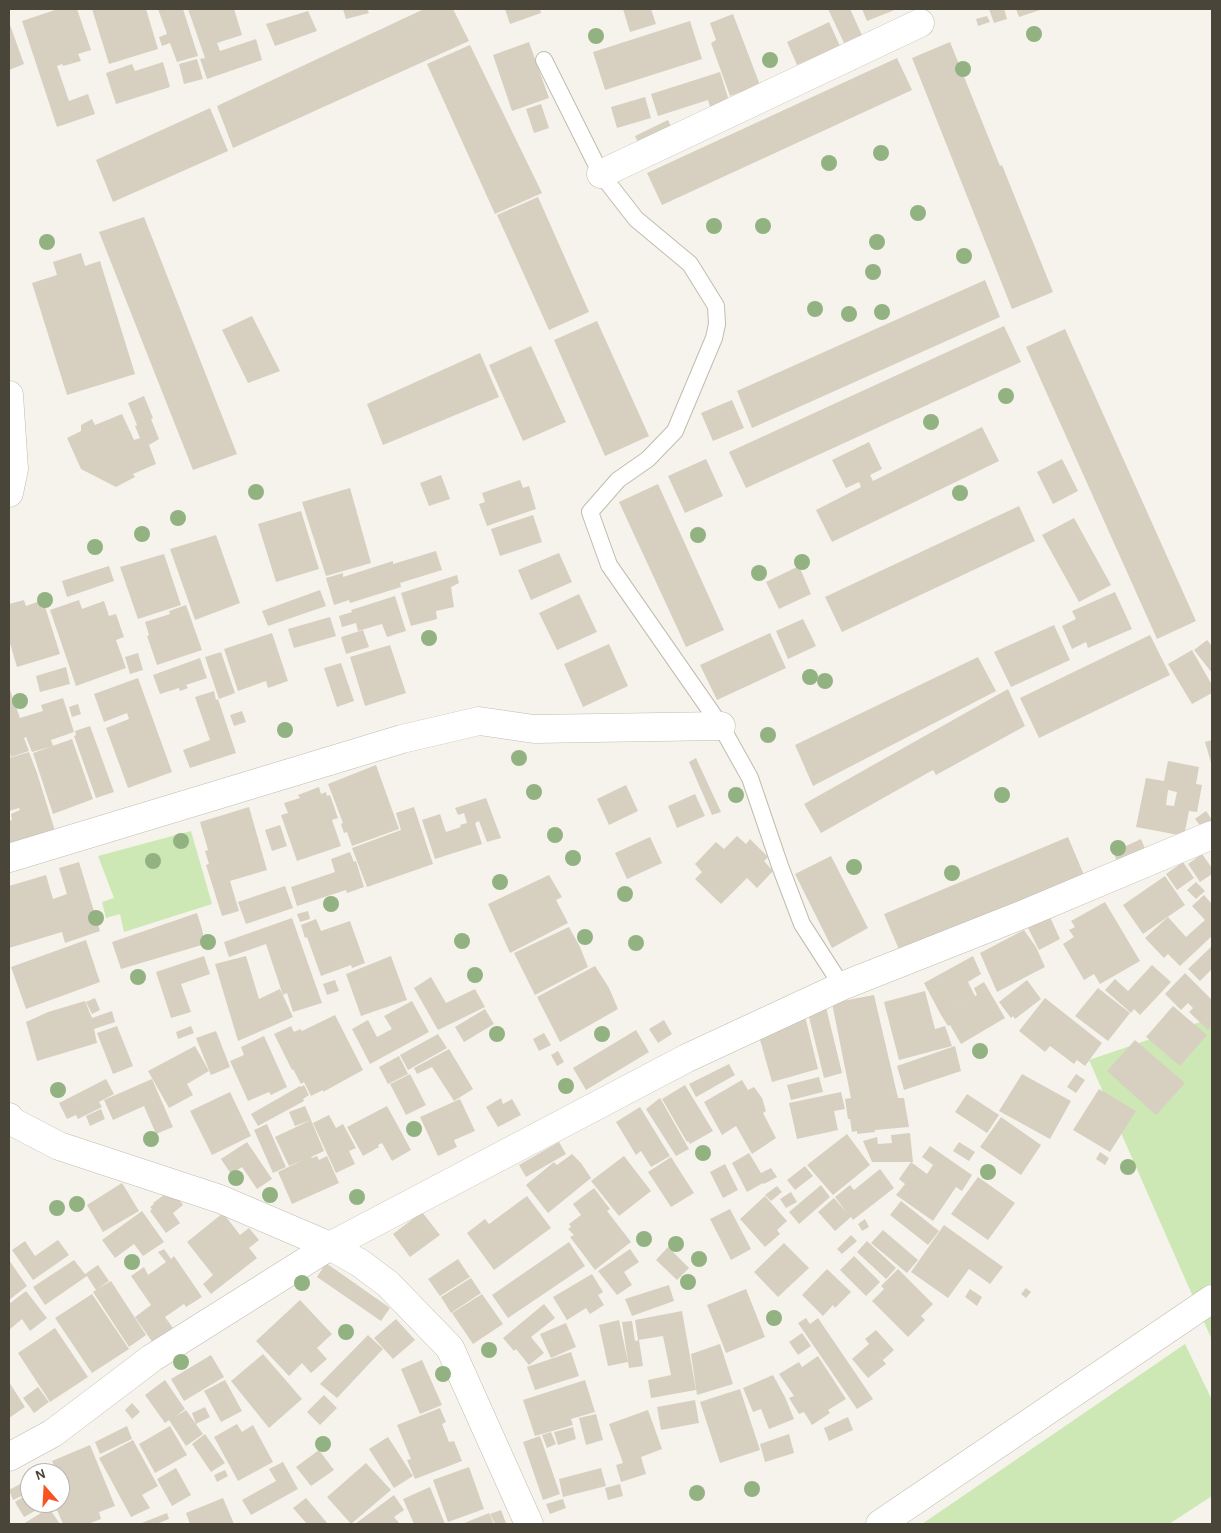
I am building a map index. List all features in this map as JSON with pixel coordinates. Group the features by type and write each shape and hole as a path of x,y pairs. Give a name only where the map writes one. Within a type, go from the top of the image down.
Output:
{"street":[{"path":"601,174 920,23"},
{"path":"9,395 14,469 9,493"},
{"path":"9,858 402,740 479,721 534,729 720,726"},
{"path":"9,1457 53,1433 152,1358 330,1246 687,1058 842,986 1024,914 1212,835"},
{"path":"10,1121 58,1146 220,1199 330,1246 360,1263 388,1284 450,1348 529,1524"},
{"path":"880,1524 1212,1298"}],"lane":[{"path":"544,60 601,174 636,219 690,264 716,306 717,324 714,338 675,431 648,459 618,480 590,512 609,565 720,726 750,778 802,924 842,986"}],"green space":[{"path":"191,831 212,904 124,932 120,914 106,918 102,902 114,898 98,856"},
{"path":"1212,1018 1212,1340 1089,1060"},
{"path":"1185,1344 1212,1400 1212,1496 1169,1524 922,1524"}],"building":[{"path":"58,9 77,9 91,50 78,54 81,61 57,66 69,101 88,94 95,114 57,127 22,21"},
{"path":"92,9 146,9 158,49 109,64"},
{"path":"158,9 183,9 198,56 177,62 170,43 162,46 159,37 167,34"},
{"path":"188,9 234,9 242,35 217,43 220,51 256,39 262,60 207,79 200,59 205,58"},
{"path":"343,9 367,9 369,13 346,19"},
{"path":"424,9 453,9 469,41 233,148 217,106"},
{"path":"505,9 540,9 541,13 510,24"},
{"path":"623,9 651,9 656,24 630,32"},
{"path":"828,9 850,9 862,35 844,43"},
{"path":"862,9 897,9 867,21"},
{"path":"989,9 1004,9 1007,19 994,23"},
{"path":"1016,9 1043,9 1019,17"},
{"path":"308,11 317,31 275,46 266,24"},
{"path":"733,14 760,85 730,96 711,43 716,40 710,23"},
{"path":"987,16 990,22 978,26 976,19"},
{"path":"690,21 702,59 605,90 593,52"},
{"path":"9,22 24,64 9,70"},
{"path":"829,22 840,46 797,65 787,42"},
{"path":"529,42 549,98 512,111 493,55"},
{"path":"950,42 1053,292 1012,309 912,58"},
{"path":"470,45 542,193 495,214 427,64"},
{"path":"897,58 912,90 662,205 647,173"},
{"path":"197,59 203,79 184,84 179,64"},
{"path":"163,62 170,87 116,104 106,73 132,64 135,71"},
{"path":"720,72 730,104 711,110 708,100 658,116 651,94"},
{"path":"645,97 651,118 617,128 611,107"},
{"path":"541,104 549,128 534,133 526,109"},
{"path":"210,108 228,151 113,202 96,160"},
{"path":"668,120 674,133 641,149 635,136"},
{"path":"538,197 589,312 549,330 497,215"},
{"path":"144,217 237,454 193,470 99,232"},
{"path":"81,253 85,266 100,261 135,374 67,395 32,283 57,275 53,262"},
{"path":"985,280 1000,317 752,428 737,391"},
{"path":"252,316 280,371 248,383 222,330"},
{"path":"597,321 649,436 605,456 554,340"},
{"path":"1004,326 1021,362 746,488 729,452"},
{"path":"1065,329 1196,621 1157,639 1026,347"},
{"path":"531,346 566,422 523,441 489,365"},
{"path":"480,353 499,397 383,445 367,404"},
{"path":"144,396 159,439 149,445 156,464 133,474 135,477 116,487 81,469 67,438 81,431 81,425 92,419 95,425 122,414 134,440 140,438 128,403"},
{"path":"732,400 744,428 713,441 701,413"},
{"path":"982,427 999,461 832,542 816,510 861,487 859,482 846,488 832,460 869,442 882,469 870,475 873,481"},
{"path":"706,459 723,496 685,513 668,476"},
{"path":"1062,459 1078,491 1053,504 1037,472"},
{"path":"441,475 450,499 429,506 420,483"},
{"path":"520,480 523,488 529,486 536,509 487,526 479,504 485,502 482,493"},
{"path":"658,484 724,630 686,647 619,502"},
{"path":"350,488 371,563 326,576 302,502"},
{"path":"1019,506 1035,541 842,632 825,597"},
{"path":"301,511 319,569 276,582 258,524"},
{"path":"533,515 542,542 500,556 491,529"},
{"path":"1074,518 1111,585 1079,602 1042,535"},
{"path":"216,535 240,603 195,620 170,549"},
{"path":"436,551 442,570 400,583 401,587 350,603 349,600 334,605 326,578 343,573 343,577 393,561 393,564"},
{"path":"559,553 572,582 531,600 518,570"},
{"path":"164,554 181,605 138,619 120,567"},
{"path":"109,566 114,581 67,597 62,581"},
{"path":"799,566 811,594 779,609 766,582"},
{"path":"457,575 459,583 451,587 454,607 436,611 437,619 411,626 401,593"},
{"path":"320,590 326,606 268,626 262,611"},
{"path":"1115,592 1132,629 1088,648 1086,642 1072,649 1062,626 1076,619 1072,611"},
{"path":"579,594 597,632 557,650 539,613"},
{"path":"395,596 406,631 387,637 382,624 358,631 356,623 342,627 339,616 352,612 351,610"},
{"path":"24,600 26,606 43,600 60,654 17,667 9,640 9,604"},
{"path":"79,600 82,609 104,601 109,616 116,614 124,637 116,640 126,668 76,686 50,610"},
{"path":"186,605 202,650 157,665 147,636 149,635 145,622 170,614 169,611"},
{"path":"330,617 336,636 294,648 288,629"},
{"path":"803,619 816,646 788,659 776,631"},
{"path":"1054,625 1070,660 1011,687 994,652"},
{"path":"363,630 369,647 346,654 341,637"},
{"path":"272,633 288,681 268,688 266,681 238,691 224,649"},
{"path":"770,633 786,668 717,700 700,665"},
{"path":"1150,635 1170,675 1039,738 1020,698"},
{"path":"1207,640 1212,646 1212,673 1194,650"},
{"path":"609,644 628,686 583,707 564,664"},
{"path":"390,645 406,693 365,706 350,657"},
{"path":"1192,650 1212,685 1212,693 1192,704 1168,664"},
{"path":"221,652 235,693 219,699 205,657"},
{"path":"138,653 143,670 130,674 125,657"},
{"path":"978,657 996,691 813,786 795,745"},
{"path":"200,658 207,678 186,685 188,688 180,691 179,688 160,694 153,675"},
{"path":"341,663 354,701 337,707 324,668"},
{"path":"66,667 70,684 40,692 36,676"},
{"path":"138,678 172,772 128,788 106,728 129,719 127,713 104,722 94,694"},
{"path":"9,687 20,718 43,711 41,705 63,698 74,732 51,740 53,746 32,752 26,737 24,738 29,751 11,757 9,751"},
{"path":"1008,689 1025,726 936,775 933,770 821,833 804,804"},
{"path":"214,691 236,753 190,768 183,750 210,740 195,697"},
{"path":"78,704 81,714 72,717 69,707"},
{"path":"242,711 246,722 234,726 230,715"},
{"path":"90,726 114,792 96,798 74,736 76,735 75,731"},
{"path":"72,739 93,799 53,814 33,753"},
{"path":"1212,740 1212,766 1205,742"},
{"path":"29,752 56,834 9,851 9,821 12,820 11,814 20,810 19,808 9,811 9,758"},
{"path":"696,758 721,812 712,815 689,762"},
{"path":"1168,761 1199,767 1196,784 1202,785 1197,812 1189,811 1184,836 1136,827 1146,778 1164,781","holes":["1168,790 1177,792 1174,806 1166,805"]},
{"path":"376,765 399,829 352,846 347,832 344,833 341,824 343,823 328,784"},
{"path":"626,785 638,811 609,825 597,799"},
{"path":"319,787 321,794 326,792 327,796 330,795 338,818 332,820 341,846 297,861 281,815 288,813 284,803 300,798 298,795"},
{"path":"695,794 705,816 677,828 668,806"},
{"path":"486,798 501,838 487,842 479,821 475,823 482,844 435,859 422,820 440,814 446,832 461,827 460,825 467,823 464,813 458,815 455,808"},
{"path":"249,807 267,870 230,881 239,911 222,916 206,865 209,864 205,851 208,850 200,822"},
{"path":"414,807 433,864 367,887 352,848 401,830 396,813"},
{"path":"1206,811 1212,820 1202,828 1195,819"},
{"path":"280,825 287,846 272,851 265,830"},
{"path":"737,836 746,844 750,839 768,857 764,861 773,871 757,888 747,878 721,904 695,879 702,872 695,864 716,842 724,849"},
{"path":"650,837 662,863 627,879 615,853"},
{"path":"1068,837 1084,875 900,952 884,914"},
{"path":"1141,839 1146,851 1118,863 1113,852"},
{"path":"350,852 354,862 356,861 364,887 347,893 346,890 297,906 291,887 335,872 331,859"},
{"path":"1202,854 1212,868 1212,874 1200,882 1188,864"},
{"path":"831,856 868,928 832,948 795,874"},
{"path":"79,862 100,931 65,943 62,932 9,948 9,886 46,875 53,899 67,894 59,868"},
{"path":"1183,862 1194,878 1177,890 1166,874"},
{"path":"549,875 562,897 556,900 568,923 510,953 488,904"},
{"path":"1165,876 1185,905 1143,934 1123,905"},
{"path":"1196,882 1205,891 1196,899 1187,890"},
{"path":"285,886 293,908 246,924 238,902"},
{"path":"1204,895 1212,904 1212,936 1180,966 1168,954 1164,958 1145,938 1168,917 1186,937 1205,920 1192,906"},
{"path":"1105,902 1140,961 1100,984 1094,974 1084,980 1063,944 1074,937 1069,930 1075,927 1071,921"},
{"path":"308,911 310,919 300,922 297,914"},
{"path":"197,913 205,944 121,969 112,942"},
{"path":"1050,917 1060,939 1039,950 1028,928"},
{"path":"292,918 322,1003 293,1012 287,993 283,995 266,944 229,957 224,942"},
{"path":"316,919 321,931 350,921 365,963 352,968 351,965 321,976 301,925"},
{"path":"569,927 588,967 535,995 514,953"},
{"path":"1024,930 1036,947 1045,967 997,992 980,953"},
{"path":"86,940 100,982 26,1009 11,967"},
{"path":"1212,946 1212,969 1200,981 1188,969"},
{"path":"204,956 210,974 181,984 191,1012 171,1018 156,972"},
{"path":"246,956 259,999 280,989 293,1017 238,1041 215,964"},
{"path":"391,956 407,1000 361,1016 346,974"},
{"path":"973,956 981,974 968,982 975,996 948,1011 977,995 974,988 984,982 1005,1018 961,1044 950,1025 948,1026 941,1015 924,983"},
{"path":"1152,965 1171,982 1140,1015 1134,1009 1131,1013 1105,990 1115,979 1128,991"},
{"path":"595,966 609,988 618,1009 560,1042 537,997"},
{"path":"1185,973 1212,1000 1212,1026 1208,1030 1189,1012 1193,1008 1188,1003 1181,1010 1165,994"},
{"path":"431,977 446,1003 475,989 485,1007 438,1030 414,988"},
{"path":"335,980 339,991 327,995 323,984"},
{"path":"1027,980 1041,999 1015,1019 1013,1016 1011,1018 999,1002"},
{"path":"1098,988 1130,1013 1108,1041 1075,1016"},
{"path":"925,991 935,1029 945,1026 952,1046 899,1060 884,1002"},
{"path":"874,995 898,1098 904,1098 909,1127 875,1130 875,1132 857,1134 857,1131 852,1132 850,1119 848,1119 845,1099 851,1098 832,1003"},
{"path":"95,998 100,1010 92,1014 86,1002"},
{"path":"1045,998 1102,1043 1085,1066 1077,1060 1074,1064 1050,1046 1045,1052 1019,1031"},
{"path":"85,1001 92,1018 112,1011 115,1022 94,1029 97,1043 37,1061 26,1022 48,1012"},
{"path":"412,1001 429,1032 370,1064 352,1029 368,1020 377,1037 392,1029 384,1016"},
{"path":"1173,1006 1207,1035 1180,1066 1146,1037"},
{"path":"826,1007 842,1073 824,1078 808,1013"},
{"path":"485,1009 494,1024 464,1042 455,1027"},
{"path":"335,1015 363,1070 323,1092 323,1090 311,1096 304,1082 301,1084 292,1070 274,1034 291,1026 294,1032 300,1029 302,1031"},
{"path":"805,1016 818,1069 772,1082 757,1029"},
{"path":"664,1020 672,1034 658,1043 649,1029"},
{"path":"117,1026 133,1066 113,1074 97,1033"},
{"path":"191,1026 194,1033 178,1039 176,1032"},
{"path":"636,1030 649,1052 586,1090 573,1068"},
{"path":"216,1031 230,1067 211,1075 196,1038"},
{"path":"544,1033 551,1045 539,1051 533,1039"},
{"path":"438,1034 447,1048 408,1070 400,1055"},
{"path":"264,1036 287,1087 271,1095 269,1092 248,1101 230,1061 244,1055 241,1047"},
{"path":"1135,1040 1185,1083 1156,1115 1107,1071"},
{"path":"195,1046 209,1071 187,1084 193,1095 169,1108 148,1071"},
{"path":"955,1046 961,1071 904,1090 897,1066"},
{"path":"449,1049 473,1089 454,1101 432,1067 417,1074 414,1068"},
{"path":"558,1051 564,1062 557,1066 551,1055"},
{"path":"399,1056 408,1074 388,1084 379,1067"},
{"path":"729,1064 735,1075 696,1097 689,1084"},
{"path":"410,1074 426,1105 406,1115 390,1084"},
{"path":"1022,1074 1071,1101 1050,1139 999,1111"},
{"path":"1076,1074 1085,1080 1076,1093 1067,1087"},
{"path":"819,1077 823,1092 791,1100 787,1085"},
{"path":"106,1079 114,1094 99,1102 102,1107 78,1119 76,1115 67,1119 59,1103"},
{"path":"152,1079 173,1127 156,1134 144,1106 113,1120 104,1100"},
{"path":"742,1080 748,1090 754,1087 762,1098 766,1111 763,1113 776,1138 752,1154 736,1126 722,1135 704,1102"},
{"path":"304,1085 309,1095 303,1099 304,1101 258,1126 251,1114"},
{"path":"685,1085 713,1131 690,1144 662,1099"},
{"path":"1099,1089 1136,1111 1110,1152 1073,1130"},
{"path":"230,1092 251,1136 212,1155 190,1111"},
{"path":"841,1092 845,1109 834,1111 838,1130 797,1139 789,1103"},
{"path":"967,1094 999,1115 987,1133 955,1112"},
{"path":"501,1098 503,1104 512,1099 521,1115 498,1127 486,1107"},
{"path":"660,1098 689,1149 676,1156 646,1109"},
{"path":"460,1099 475,1131 454,1140 457,1147 438,1156 420,1117"},
{"path":"305,1106 311,1120 295,1126 289,1112"},
{"path":"387,1106 411,1150 392,1161 382,1143 378,1145 379,1147 363,1156 347,1127"},
{"path":"640,1107 670,1156 651,1167 641,1151 636,1155 616,1122"},
{"path":"101,1109 105,1119 90,1126 86,1116"},
{"path":"329,1115 336,1128 343,1124 356,1148 349,1151 355,1164 336,1173 313,1123"},
{"path":"1001,1117 1041,1145 1021,1175 980,1147"},
{"path":"311,1120 324,1151 311,1157 317,1156 319,1160 327,1156 339,1183 292,1204 278,1172 305,1159 289,1166 275,1137"},
{"path":"267,1124 286,1167 273,1173 254,1130"},
{"path":"910,1133 913,1162 872,1162 863,1141 877,1137 878,1144 892,1143 891,1135"},
{"path":"847,1134 870,1165 833,1195 807,1165"},
{"path":"247,1142 272,1179 257,1189 242,1167 231,1174 221,1159"},
{"path":"559,1142 566,1154 526,1177 519,1165"},
{"path":"959,1142 975,1152 969,1161 953,1151"},
{"path":"930,1146 972,1175 962,1191 956,1187 933,1221 896,1195 905,1184 899,1179 911,1162 927,1174 933,1165 922,1157"},
{"path":"1100,1152 1109,1158 1105,1165 1096,1159"},
{"path":"749,1153 761,1173 771,1168 777,1177 747,1192 732,1163"},
{"path":"572,1154 591,1178 548,1213 526,1185 554,1162 557,1165"},
{"path":"624,1156 651,1191 619,1216 591,1181"},
{"path":"671,1157 694,1193 671,1207 648,1172"},
{"path":"725,1164 738,1190 723,1198 710,1172"},
{"path":"805,1166 813,1176 795,1190 787,1180"},
{"path":"880,1169 894,1188 853,1220 851,1217 835,1231 818,1212 834,1198 847,1213 835,1197 850,1185 854,1190"},
{"path":"978,1177 1015,1203 988,1240 951,1214"},
{"path":"122,1183 139,1211 103,1232 87,1205"},
{"path":"821,1185 830,1197 799,1224 789,1212"},
{"path":"777,1186 782,1192 771,1201 765,1195"},
{"path":"594,1188 610,1209 607,1211 631,1242 595,1270 570,1237 574,1235 568,1229 571,1227 569,1224 581,1215 573,1204"},
{"path":"172,1189 183,1205 173,1213 180,1223 166,1233 150,1211 152,1209 150,1207"},
{"path":"791,1192 797,1202 786,1208 780,1199"},
{"path":"527,1196 551,1228 494,1270 467,1233 485,1219 489,1224"},
{"path":"765,1196 787,1221 777,1230 780,1234 765,1247 740,1219"},
{"path":"901,1201 939,1231 928,1245 890,1215"},
{"path":"730,1209 751,1249 731,1260 710,1219"},
{"path":"142,1211 164,1242 143,1256 134,1244 115,1258 102,1240"},
{"path":"422,1212 440,1235 410,1257 393,1234"},
{"path":"223,1213 240,1235 249,1228 259,1240 249,1248 257,1258 211,1294 203,1284 213,1275 187,1242"},
{"path":"865,1219 869,1227 862,1231 858,1224"},
{"path":"944,1225 1003,1267 990,1284 969,1269 948,1298 911,1272"},
{"path":"883,1230 918,1260 907,1273 871,1243"},
{"path":"851,1235 857,1241 842,1254 837,1249"},
{"path":"58,1240 69,1255 33,1280 12,1250 25,1241 35,1256"},
{"path":"867,1241 896,1268 886,1279 857,1252"},
{"path":"569,1242 585,1266 508,1318 492,1295"},
{"path":"784,1243 809,1268 778,1297 754,1272"},
{"path":"668,1247 689,1268 677,1280 656,1260"},
{"path":"164,1249 171,1259 174,1256 202,1297 186,1307 184,1304 165,1317 173,1328 153,1343 135,1317 151,1305 131,1276 144,1267 148,1275 166,1262 158,1252"},
{"path":"630,1249 639,1262 624,1272 632,1285 617,1295 598,1271"},
{"path":"854,1256 880,1282 866,1296 840,1270"},
{"path":"458,1259 470,1277 440,1296 428,1279"},
{"path":"9,1260 27,1286 9,1300"},
{"path":"74,1260 85,1274 98,1265 109,1281 97,1289 111,1281 146,1335 129,1347 93,1292 96,1290 87,1276 45,1305 33,1287"},
{"path":"326,1263 390,1308 381,1321 317,1277"},
{"path":"827,1269 851,1292 835,1308 833,1305 823,1316 802,1295"},
{"path":"898,1269 933,1304 921,1316 925,1320 908,1337 872,1301 884,1289 881,1286"},
{"path":"592,1274 603,1292 598,1295 604,1305 590,1314 586,1308 567,1320 553,1297"},
{"path":"471,1278 481,1293 451,1313 441,1297"},
{"path":"669,1285 674,1301 632,1316 625,1299"},
{"path":"1026,1288 1031,1292 1026,1298 1021,1294"},
{"path":"746,1289 765,1337 726,1353 707,1305"},
{"path":"970,1289 982,1297 977,1306 965,1297"},
{"path":"26,1291 47,1318 30,1331 22,1319 9,1330 9,1304"},
{"path":"92,1294 129,1349 92,1373 55,1318"},
{"path":"482,1294 503,1324 473,1344 452,1313"},
{"path":"300,1300 332,1334 317,1348 327,1359 311,1373 302,1363 289,1376 256,1341"},
{"path":"544,1304 555,1318 531,1337 544,1353 529,1365 516,1349 514,1351 503,1338"},
{"path":"682,1311 696,1390 651,1398 648,1380 671,1375 663,1336 638,1340 635,1320"},
{"path":"806,1318 810,1324 818,1318 873,1399 857,1409 798,1323"},
{"path":"396,1319 415,1340 393,1359 374,1338"},
{"path":"619,1320 628,1362 608,1366 599,1325"},
{"path":"632,1321 635,1341 639,1340 643,1366 629,1368 622,1322"},
{"path":"566,1323 576,1347 551,1358 540,1334"},
{"path":"55,1328 88,1377 50,1402 18,1353"},
{"path":"876,1330 894,1350 883,1360 877,1353 886,1364 868,1378 852,1359 869,1344 865,1339"},
{"path":"802,1333 811,1346 798,1355 789,1342"},
{"path":"368,1335 383,1349 337,1398 320,1384"},
{"path":"720,1344 733,1384 697,1395 691,1354"},
{"path":"571,1352 579,1376 535,1390 527,1367"},
{"path":"263,1354 302,1399 269,1428 231,1381"},
{"path":"211,1355 224,1377 184,1401 171,1379"},
{"path":"818,1356 846,1399 828,1410 830,1413 812,1425 804,1412 799,1414 789,1398 794,1396 779,1374 799,1362 802,1367"},
{"path":"422,1360 442,1405 420,1414 401,1369"},
{"path":"773,1375 794,1419 769,1429 761,1409 753,1412 743,1388"},
{"path":"165,1380 185,1409 175,1417 186,1410 203,1434 186,1446 169,1420 165,1423 145,1395"},
{"path":"225,1380 242,1411 221,1422 204,1391"},
{"path":"585,1380 595,1412 571,1419 573,1425 535,1436 523,1400"},
{"path":"9,1382 25,1407 9,1418"},
{"path":"38,1387 49,1402 34,1413 23,1398"},
{"path":"740,1389 760,1450 720,1463 700,1402"},
{"path":"324,1395 337,1408 320,1425 307,1412"},
{"path":"695,1400 699,1423 661,1430 657,1407"},
{"path":"132,1403 140,1412 132,1419 125,1410"},
{"path":"205,1407 210,1417 196,1424 192,1413"},
{"path":"440,1408 446,1422 442,1424 449,1442 454,1441 462,1461 415,1479 407,1460 411,1459 397,1425"},
{"path":"648,1410 662,1449 641,1457 646,1474 621,1482 616,1465 623,1463 609,1424"},
{"path":"596,1414 603,1440 586,1445 579,1418"},
{"path":"848,1417 853,1430 829,1441 824,1428"},
{"path":"237,1424 242,1432 253,1425 273,1462 238,1481 214,1437"},
{"path":"127,1426 132,1439 100,1454 95,1442"},
{"path":"170,1426 187,1455 155,1473 139,1444"},
{"path":"573,1427 576,1439 558,1445 554,1432"},
{"path":"551,1432 556,1444 547,1448 542,1435"},
{"path":"205,1434 225,1463 211,1472 192,1444"},
{"path":"789,1434 794,1453 765,1462 760,1444"},
{"path":"540,1436 560,1494 543,1500 523,1442"},
{"path":"388,1437 413,1476 394,1488 369,1449"},
{"path":"133,1440 158,1486 142,1495 150,1508 131,1517 99,1458"},
{"path":"90,1445 115,1506 99,1512 101,1519 88,1524 63,1524 58,1513 70,1513 70,1463 53,1463 52,1461"},
{"path":"319,1450 334,1470 311,1486 296,1467"},
{"path":"283,1462 298,1489 251,1515 242,1500 276,1481 269,1469"},
{"path":"366,1463 391,1490 351,1524 327,1497"},
{"path":"469,1467 484,1509 448,1522 433,1480"},
{"path":"176,1468 191,1495 172,1506 157,1479"},
{"path":"601,1468 606,1486 563,1497 559,1479"},
{"path":"225,1470 228,1476 217,1482 214,1475"},
{"path":"20,1484 20,1497 13,1500 9,1490"},
{"path":"620,1484 623,1496 608,1500 605,1488"},
{"path":"430,1487 445,1524 414,1524 403,1499"},
{"path":"394,1495 404,1510 394,1517 400,1524 355,1524"},
{"path":"223,1498 234,1524 190,1524 186,1513"},
{"path":"306,1498 328,1524 307,1524 293,1508"},
{"path":"20,1499 20,1510 15,1502"},
{"path":"563,1499 566,1508 550,1514 546,1504"},
{"path":"501,1510 506,1523 495,1524 490,1514"},
{"path":"22,1513 31,1513 24,1517"},
{"path":"41,1513 52,1513 60,1524 23,1524"},
{"path":"167,1513 169,1519 156,1524 139,1524"},
{"path":"489,1513 494,1524 462,1524"}]}
